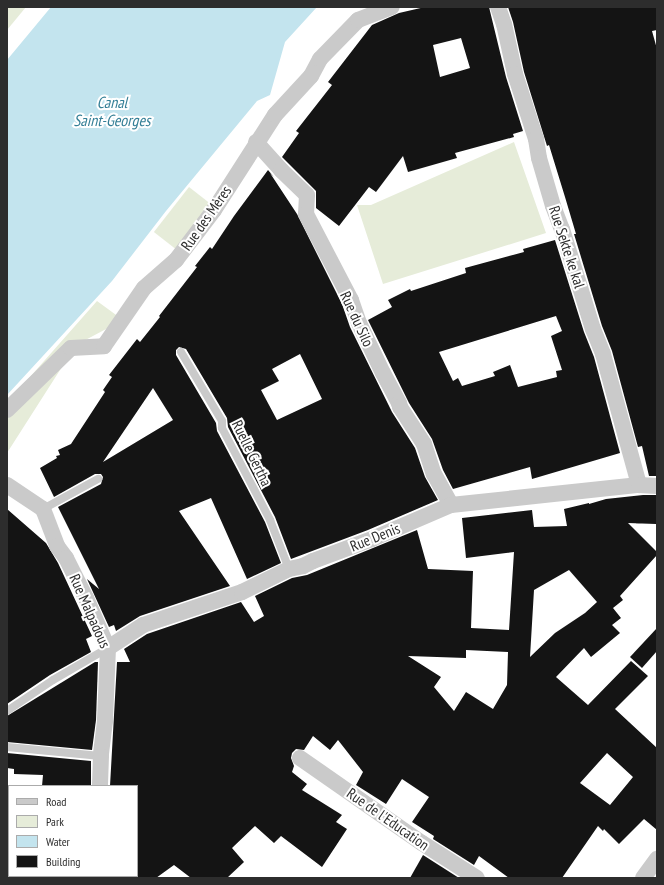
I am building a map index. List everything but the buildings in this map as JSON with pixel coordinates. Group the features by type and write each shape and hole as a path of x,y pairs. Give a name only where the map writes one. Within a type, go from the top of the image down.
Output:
{"street":[{"name":"Rue des Mères","path":"7,410 71,348 104,346 144,288 176,260 214,210 256,142 275,115 310,76 320,59 358,20 392,7"},
{"name":"Rue Sekte ke kal","path":"498,7 504,24 515,74 536,139 539,158 553,206 562,229 593,329 603,354 639,486"},
{"name":"Rue du Silo","path":"256,142 307,196 306,214 351,300 359,323 400,407 424,444 434,474 451,505"},
{"path":"7,485 43,509"},
{"name":"Rue Denis","path":"108,648 143,625 242,592 289,569 303,566 372,539 451,505 639,486 657,486"},
{"name":"Rue Malpadous","path":"43,509 57,546 66,558 86,598 108,648 106,721 101,756 100,785"},
{"name":"Rue de l'Education","path":"300,758 422,843 477,878"},
{"path":"644,878 657,858"}],"lane":[{"name":"Ruelle Gertha","path":"181,352 222,421 222,428 270,520 289,569"},
{"path":"43,509 98,478"},
{"path":"7,711 53,680 108,648"},
{"path":"7,747 101,756"}],"green space":[{"path":"7,7 26,7 7,30"},
{"path":"514,142 546,233 383,284 357,205 371,205"},
{"path":"189,187 211,204 176,249 154,232"},
{"path":"97,301 123,320 76,345 7,453 7,403"}],"water":[{"name":"Canal Saint-Georges","path":"51,7 317,7 285,42 270,95 257,101 166,211 112,281 7,395 7,60"}]}
